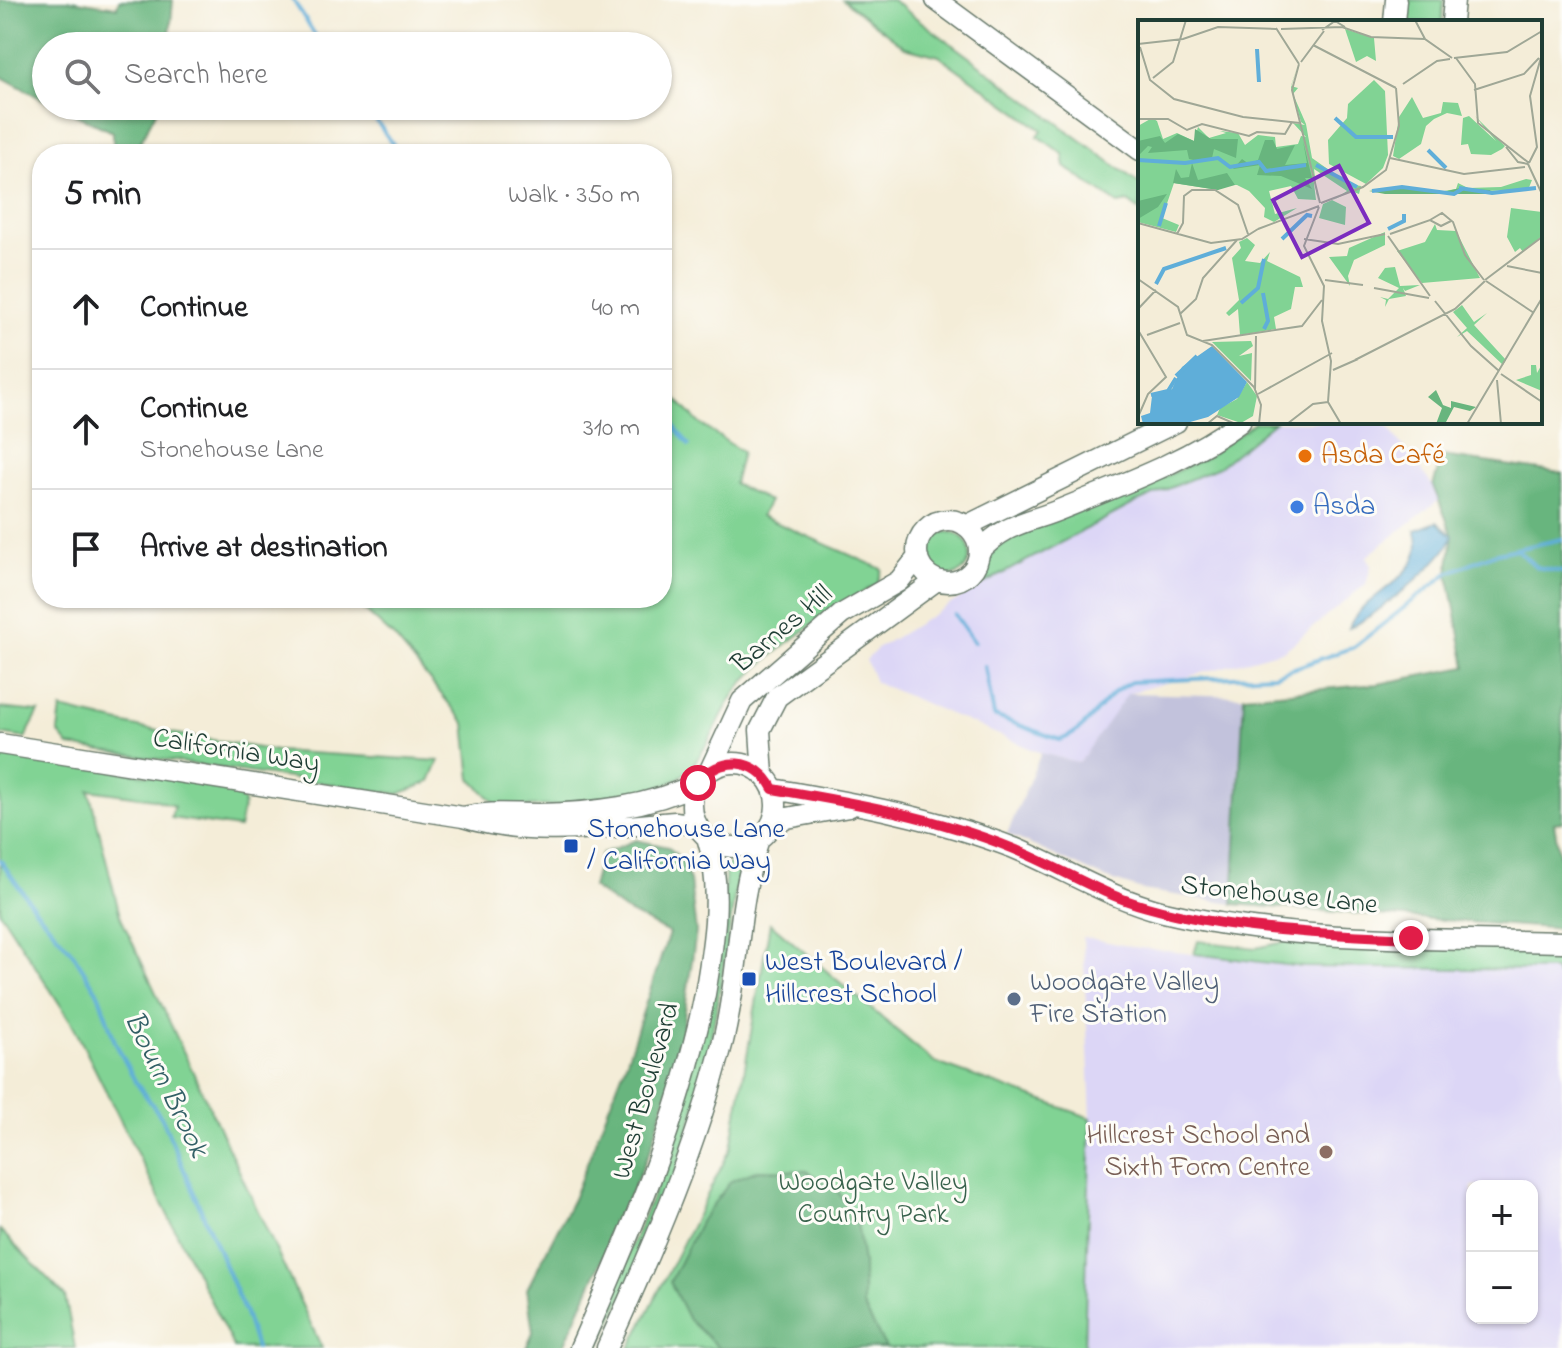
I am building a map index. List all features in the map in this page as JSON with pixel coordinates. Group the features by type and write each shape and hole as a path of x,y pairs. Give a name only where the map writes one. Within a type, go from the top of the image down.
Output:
{"main road":[{"path":"936,0 1138,149"},
{"path":"1394,20 1396,0"},
{"path":"1452,20 1454,0"},
{"path":"966,526 1172,424"},
{"path":"979,552 995,534 1009,526 1061,510 1215,441 1237,424"},
{"path":"947,520 966,526 978,542 977,562 966,576 950,582 937,580 927,573 918,557 919,542 928,527 947,520"},
{"name":"Barnes Hill","path":"704,777 742,701 842,614 899,581 918,557"},
{"name":"Barnes Hill","path":"768,782 760,730 777,697 937,580"},
{"name":"California Way","path":"0,744 463,817 495,827 532,830 675,822 702,831"},
{"path":"738,763 768,782 776,809 764,833 733,847 702,831 692,804 704,777 738,763"},
{"name":"California Way","path":"463,817 491,810 537,814 629,806 675,795 704,777"},
{"name":"Stonehouse Lane","path":"768,782 966,831 1018,850 1098,891 1191,918 1344,935 1562,942"},
{"name":"Stonehouse Lane","path":"764,833 787,818 865,805"},
{"name":"West Boulevard","path":"580,1348 656,1173 696,1038 712,957 716,902 714,859 702,831"},
{"name":"West Boulevard","path":"607,1348 652,1250 703,1111 723,1039 745,878 764,833"}],"shaded area":[{"path":"1272,424 1386,424 1433,486 1439,500 1366,557 1371,566 1366,584 1285,650 1129,693 1079,763 1041,753 875,682 866,660 878,648 1000,574 1157,492 1219,467"},
{"path":"1128,693 1244,696 1233,904 1142,890 1105,878 1007,834 1041,753 1079,763"},
{"name":"Hillcrest School and Sixth Form Centre","path":"1083,937 1133,947 1303,967 1554,970 1562,982 1562,1348 1084,1348 1091,1118"}],"green space":[{"path":"0,0 69,0 117,7 119,0 173,0 170,32 32,32 32,93 0,76"},
{"path":"843,0 892,0 1138,183 1138,210 1128,202 1118,204 1065,167 1063,154 1038,136 1042,130 939,56 905,47"},
{"path":"1400,0 1444,0 1442,20 1398,20"},
{"path":"87,120 152,120 139,144 113,144 113,132"},
{"path":"672,395 699,423 742,452 734,484 769,501 761,516 882,569 878,583 807,629 742,684 703,750 684,774 652,791 609,802 499,807 471,779 465,723 395,638 362,608 672,608"},
{"path":"1252,424 1272,424 1219,467 1135,503 985,583 982,573 995,548 1026,531 1136,490 1205,458"},
{"path":"1442,456 1562,473 1562,822 1554,823 1562,869 1562,929 1233,904 1244,696 1378,684 1466,667 1448,573 1453,536 1433,486"},
{"path":"948,532 963,539 970,554 963,569 948,576 933,569 926,554 933,539"},
{"path":"0,708 39,712 25,738 0,734"},
{"path":"61,709 142,728 276,751 439,761 430,782 399,794 69,746 58,732"},
{"path":"0,754 235,788 244,803 239,828 171,818 174,806 154,799 89,790 120,916 322,1348 234,1348 72,1023 0,912"},
{"path":"636,840 668,847 682,860 690,881 696,932 679,1052 651,1148 563,1348 526,1348 533,1332 527,1289 573,1199 627,1060 669,933 624,910 592,887 601,854"},
{"path":"726,864 739,866 733,907 705,1068 684,1148 655,1227 599,1348 586,1348 657,1186 723,909"},
{"name":"Woodgate Valley Country Park","path":"770,923 934,1062 1091,1118 1084,1348 630,1348 731,1148"},
{"path":"1303,938 1562,951 1562,982 1554,970 1303,967 1194,954 1198,941 1256,948"},
{"path":"758,1170 807,1171 837,1190 857,1222 863,1263 863,1306 886,1348 719,1348 689,1320 670,1282 701,1220 731,1181"},
{"path":"0,1230 65,1296 75,1348 0,1348"}],"water":[{"path":"1437,522 1453,536 1437,560 1390,601 1349,628 1356,615 1394,583 1414,560 1418,546 1415,530"}],"waterway":[{"path":"293,0 313,32"},
{"path":"376,120 393,144"},
{"path":"672,424 689,445"},
{"path":"985,666 994,716 1060,740 1081,728 1110,696 1131,682 1275,675 1354,647 1448,573 1493,554 1562,539"},
{"path":"1516,549 1536,567 1562,572"},
{"path":"955,615 974,642"},
{"name":"Bourn Brook","path":"0,860 34,908 72,952 99,995 115,1042 135,1081 162,1118 245,1313 256,1348"}],"place":[{"name":"Asda Café","path":"1305,456"},
{"name":"Asda","path":"1297,507"},
{"name":"Stonehouse Lane / California Way","path":"571,846"},
{"name":"West Boulevard / Hillcrest School","path":"749,979"},
{"name":"Woodgate Valley Fire Station","path":"1014,999"},
{"name":"Hillcrest School and Sixth Form Centre","path":"1326,1152"}],"route":[{"path":"698,783 719,765 738,763 756,769 773,789 865,805 966,831 1018,850 1098,891 1165,912 1212,922 1277,929 1411,938"}]}
